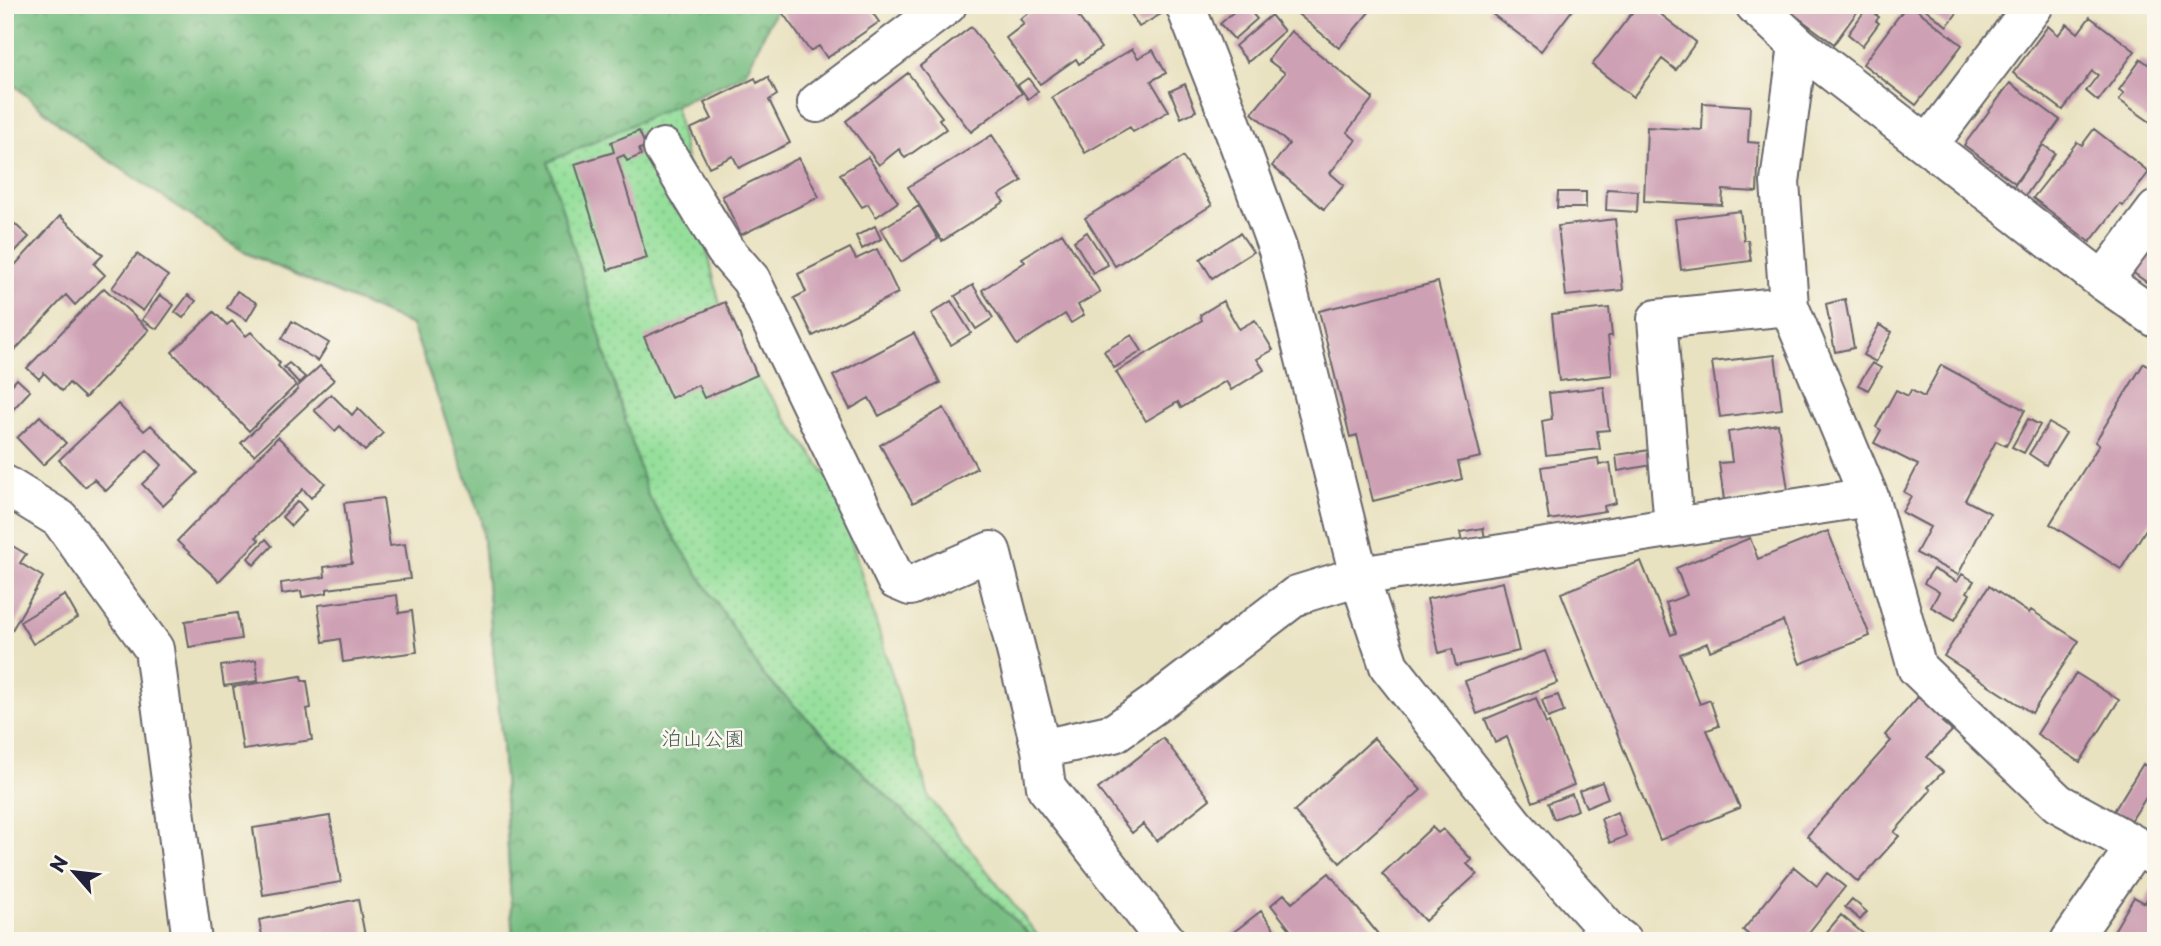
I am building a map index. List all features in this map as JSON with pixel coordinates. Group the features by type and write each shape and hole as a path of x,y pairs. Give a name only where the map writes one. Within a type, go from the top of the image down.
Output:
{"street":[{"path":"817,103 947,5"},
{"path":"1185,5 1278,250 1359,576 1389,666 1514,825 1609,931 1622,941"},
{"path":"1755,5 1798,45 2103,281 2156,318"},
{"path":"1929,144 2034,5"},
{"path":"1798,45 1780,182 1789,306 1869,497 1917,668 2058,803 2146,852 2070,941"},
{"path":"663,148 725,250 751,280 896,580 910,586 991,551 1041,749 1046,787 1166,941"},
{"path":"2103,281 2156,211"},
{"path":"1674,527 1657,319 1789,306"},
{"path":"5,485 60,519 154,649 192,941"},
{"path":"1041,749 1114,733 1156,704 1297,594 1359,576 1869,497"}],"green space":[{"name":"泊山公園","path":"5,5 667,67 727,335 835,487 929,797 1042,941 513,941 502,743 481,519 412,325 246,253 79,140 14,85 5,33"},
{"name":"泊山公園","path":"5,5 778,5 745,74 548,162 648,496 764,676 1036,941 513,941 502,743 481,519 412,325 246,253 79,140 14,85 5,33"}],"building":[{"path":"783,5 867,5 879,22 827,58 819,46 810,51 779,8"},
{"path":"1040,5 1070,5 1101,48 1079,64 1076,59 1040,84 1006,38 1024,24 1020,19"},
{"path":"1141,5 1163,5 1166,11 1139,27 1130,12"},
{"path":"1241,5 1245,5 1257,19 1234,39 1220,24"},
{"path":"1287,5 1375,5 1339,48"},
{"path":"1491,5 1576,5 1541,51 1487,10"},
{"path":"1638,5 1649,5 1696,42 1676,70 1662,59 1633,97 1592,65"},
{"path":"1791,5 1862,5 1834,44 1788,10"},
{"path":"1869,5 1880,11 1876,15 1879,17 1876,21 1879,23 1862,46 1848,34"},
{"path":"1907,5 1911,5 1962,45 1916,105 1863,64"},
{"path":"1920,5 1963,5 1947,26"},
{"path":"1271,15 1284,31 1248,62 1235,46"},
{"path":"2090,17 2135,51 2098,101 2086,91 2098,75 2092,71 2063,110 2013,73 2048,26 2058,35 2067,24 2078,33"},
{"path":"971,27 1022,93 971,132 920,66"},
{"path":"1291,31 1373,98 1347,132 1356,140 1330,173 1344,185 1324,209 1272,166 1289,144 1252,113 1285,73 1268,60"},
{"path":"1132,49 1138,58 1153,50 1166,73 1151,81 1169,111 1133,132 1130,127 1085,153 1052,97"},
{"path":"2141,59 2156,70 2156,126 2119,100 2124,93 2119,90"},
{"path":"908,73 942,117 939,119 946,129 905,158 899,149 879,165 846,121"},
{"path":"768,77 777,95 769,100 790,143 739,168 733,156 709,167 690,129 712,119 704,103 755,78 757,83"},
{"path":"1028,78 1038,91 1028,99 1018,85"},
{"path":"2010,83 2060,120 2015,183 1964,145"},
{"path":"1185,84 1196,111 1181,118 1170,91"},
{"path":"1703,103 1750,106 1748,142 1759,143 1757,192 1723,190 1722,205 1644,201 1647,127 1702,130"},
{"path":"2094,129 2149,172 2090,242 2033,198 2077,142 2082,145"},
{"path":"639,131 646,147 639,149 641,155 627,161 624,155 617,158 647,258 608,270 575,164 614,152 611,142"},
{"path":"992,135 1022,181 999,195 1004,202 942,241 908,187"},
{"path":"2043,145 2055,153 2024,198 2012,189"},
{"path":"868,157 898,202 876,217 868,204 862,207 840,174"},
{"path":"1183,157 1212,205 1115,266 1085,218"},
{"path":"799,158 819,197 741,235 722,196"},
{"path":"1607,189 1638,191 1637,212 1606,210"},
{"path":"1558,192 1586,192 1586,208 1557,208"},
{"path":"919,206 938,239 901,262 881,229"},
{"path":"1740,211 1744,240 1748,240 1751,261 1681,270 1675,219"},
{"path":"5,215 29,237 5,262"},
{"path":"60,216 103,255 94,264 105,275 75,305 66,295 5,361 5,276"},
{"path":"1615,219 1623,290 1566,296 1558,226"},
{"path":"875,226 881,239 862,249 856,236"},
{"path":"1087,232 1108,265 1093,273 1074,241"},
{"path":"1062,233 1100,292 1078,305 1084,315 1071,323 1065,314 1017,345 982,290 1025,262 1022,258"},
{"path":"1240,233 1253,252 1212,278 1200,259"},
{"path":"2156,239 2156,289 2131,271"},
{"path":"850,248 856,259 877,249 898,293 813,336 794,298 806,292 798,274"},
{"path":"137,254 168,276 143,311 112,288"},
{"path":"1438,282 1481,457 1458,462 1462,479 1373,501 1357,435 1350,437 1319,311"},
{"path":"973,285 993,318 976,329 955,296"},
{"path":"104,288 149,330 85,398 69,383 62,391 44,373 39,379 27,368"},
{"path":"237,291 257,303 247,320 227,308"},
{"path":"160,295 174,305 157,329 142,320"},
{"path":"188,295 196,301 183,318 175,312"},
{"path":"1845,299 1854,348 1835,352 1826,304"},
{"path":"951,301 971,333 951,345 931,314"},
{"path":"1223,301 1239,329 1255,320 1273,350 1257,359 1264,370 1231,390 1226,381 1181,408 1178,402 1146,421 1116,372 1202,320 1200,315"},
{"path":"725,302 757,375 704,398 698,385 671,398 644,337"},
{"path":"1609,308 1612,336 1608,336 1612,375 1559,381 1552,314"},
{"path":"214,312 227,325 232,321 246,336 251,332 296,385 249,431 172,352"},
{"path":"292,321 329,343 318,361 282,339"},
{"path":"1879,325 1892,332 1876,362 1863,355"},
{"path":"914,333 940,383 879,416 869,398 850,409 833,376"},
{"path":"1132,335 1142,351 1114,368 1104,351"},
{"path":"1775,355 1782,409 1720,417 1712,362"},
{"path":"289,363 305,377 299,383 284,367"},
{"path":"1872,363 1881,368 1868,390 1858,385"},
{"path":"2144,363 2156,371 2156,513 2121,569 2050,524 2099,445 2095,442"},
{"path":"1941,365 2025,410 2006,446 1996,441 1965,500 1990,513 1958,575 1916,553 1930,527 1902,512 1911,496 1904,492 1918,465 1874,443 1881,430 1876,427 1896,390 1908,396 1911,390 1924,397"},
{"path":"320,366 334,380 254,455 241,443"},
{"path":"17,379 30,391 5,418 5,392"},
{"path":"1604,387 1609,430 1597,431 1600,449 1546,455 1542,421 1552,419 1549,393"},
{"path":"331,394 352,415 358,408 383,433 365,451 340,426 335,431 314,410"},
{"path":"118,404 144,431 151,425 198,473 163,506 142,484 162,465 147,450 106,491 94,479 85,487 59,460"},
{"path":"944,408 977,468 913,503 880,445"},
{"path":"40,416 66,443 43,465 17,438"},
{"path":"2028,419 2040,425 2024,453 2012,447"},
{"path":"2049,423 2066,433 2046,465 2029,454"},
{"path":"1778,424 1788,490 1724,500 1719,463 1732,462 1728,432"},
{"path":"278,437 325,483 311,498 303,489 256,537 259,540 219,581 177,541"},
{"path":"1650,450 1652,465 1618,471 1616,455"},
{"path":"1598,458 1599,465 1610,463 1616,503 1604,506 1605,511 1549,520 1541,467"},
{"path":"383,498 390,546 405,544 410,579 327,589 327,593 302,597 301,591 282,594 281,583 325,577 324,567 352,563 344,503"},
{"path":"298,501 306,510 291,526 282,517"},
{"path":"1483,528 1485,538 1462,542 1460,532"},
{"path":"1828,531 1870,636 1800,664 1783,621 1710,651 1707,643 1680,654 1700,704 1710,700 1719,726 1707,730 1740,808 1660,840 1561,593 1641,561 1671,635 1676,633 1666,603 1687,595 1676,568 1750,538 1758,559"},
{"path":"266,539 272,546 254,565 248,558"},
{"path":"6,542 26,554 20,563 43,577 5,642"},
{"path":"1933,569 1957,582 1962,574 1974,581 1955,620 1931,607 1939,592 1924,583"},
{"path":"1503,582 1519,651 1456,666 1452,649 1439,653 1427,599"},
{"path":"1989,586 2029,613 2031,610 2079,641 2032,713 1944,656"},
{"path":"65,595 78,618 33,644 20,622"},
{"path":"397,595 399,613 412,611 417,652 343,662 340,639 323,642 318,605"},
{"path":"237,613 241,639 189,647 185,621"},
{"path":"1545,651 1557,683 1477,714 1465,681"},
{"path":"256,660 258,681 224,686 221,666"},
{"path":"2076,673 2119,700 2080,762 2037,734"},
{"path":"301,676 302,681 307,681 311,708 307,709 312,740 243,750 233,687"},
{"path":"1558,695 1564,712 1548,718 1542,700"},
{"path":"1918,697 1945,720 1942,722 1952,731 1927,757 1943,772 1928,787 1931,790 1894,832 1899,836 1858,882 1807,836 1891,741 1885,735"},
{"path":"1536,698 1574,785 1533,802 1507,737 1495,743 1485,719"},
{"path":"1163,738 1210,799 1157,841 1143,824 1132,833 1098,789"},
{"path":"1374,738 1421,790 1340,863 1294,811"},
{"path":"2143,764 2156,772 2156,782 2131,821 2114,811"},
{"path":"1602,782 1608,798 1586,807 1579,791"},
{"path":"1572,794 1578,810 1554,819 1548,803"},
{"path":"1617,812 1626,836 1610,843 1601,819"},
{"path":"330,816 341,882 263,895 253,828"},
{"path":"1432,827 1438,833 1443,829 1472,860 1467,864 1477,874 1425,921 1382,874"},
{"path":"1794,867 1817,886 1827,873 1845,887 1802,941 1756,941 1743,930"},
{"path":"1329,873 1381,941 1299,941 1271,905 1284,894 1292,903"},
{"path":"2151,890 2156,893 2156,941 2108,941 2134,897 2145,903"},
{"path":"358,899 366,941 263,941 259,920"},
{"path":"1852,899 1867,912 1860,920 1845,907"},
{"path":"1261,911 1283,941 1222,941"},
{"path":"1841,915 1872,941 1819,941"}]}
